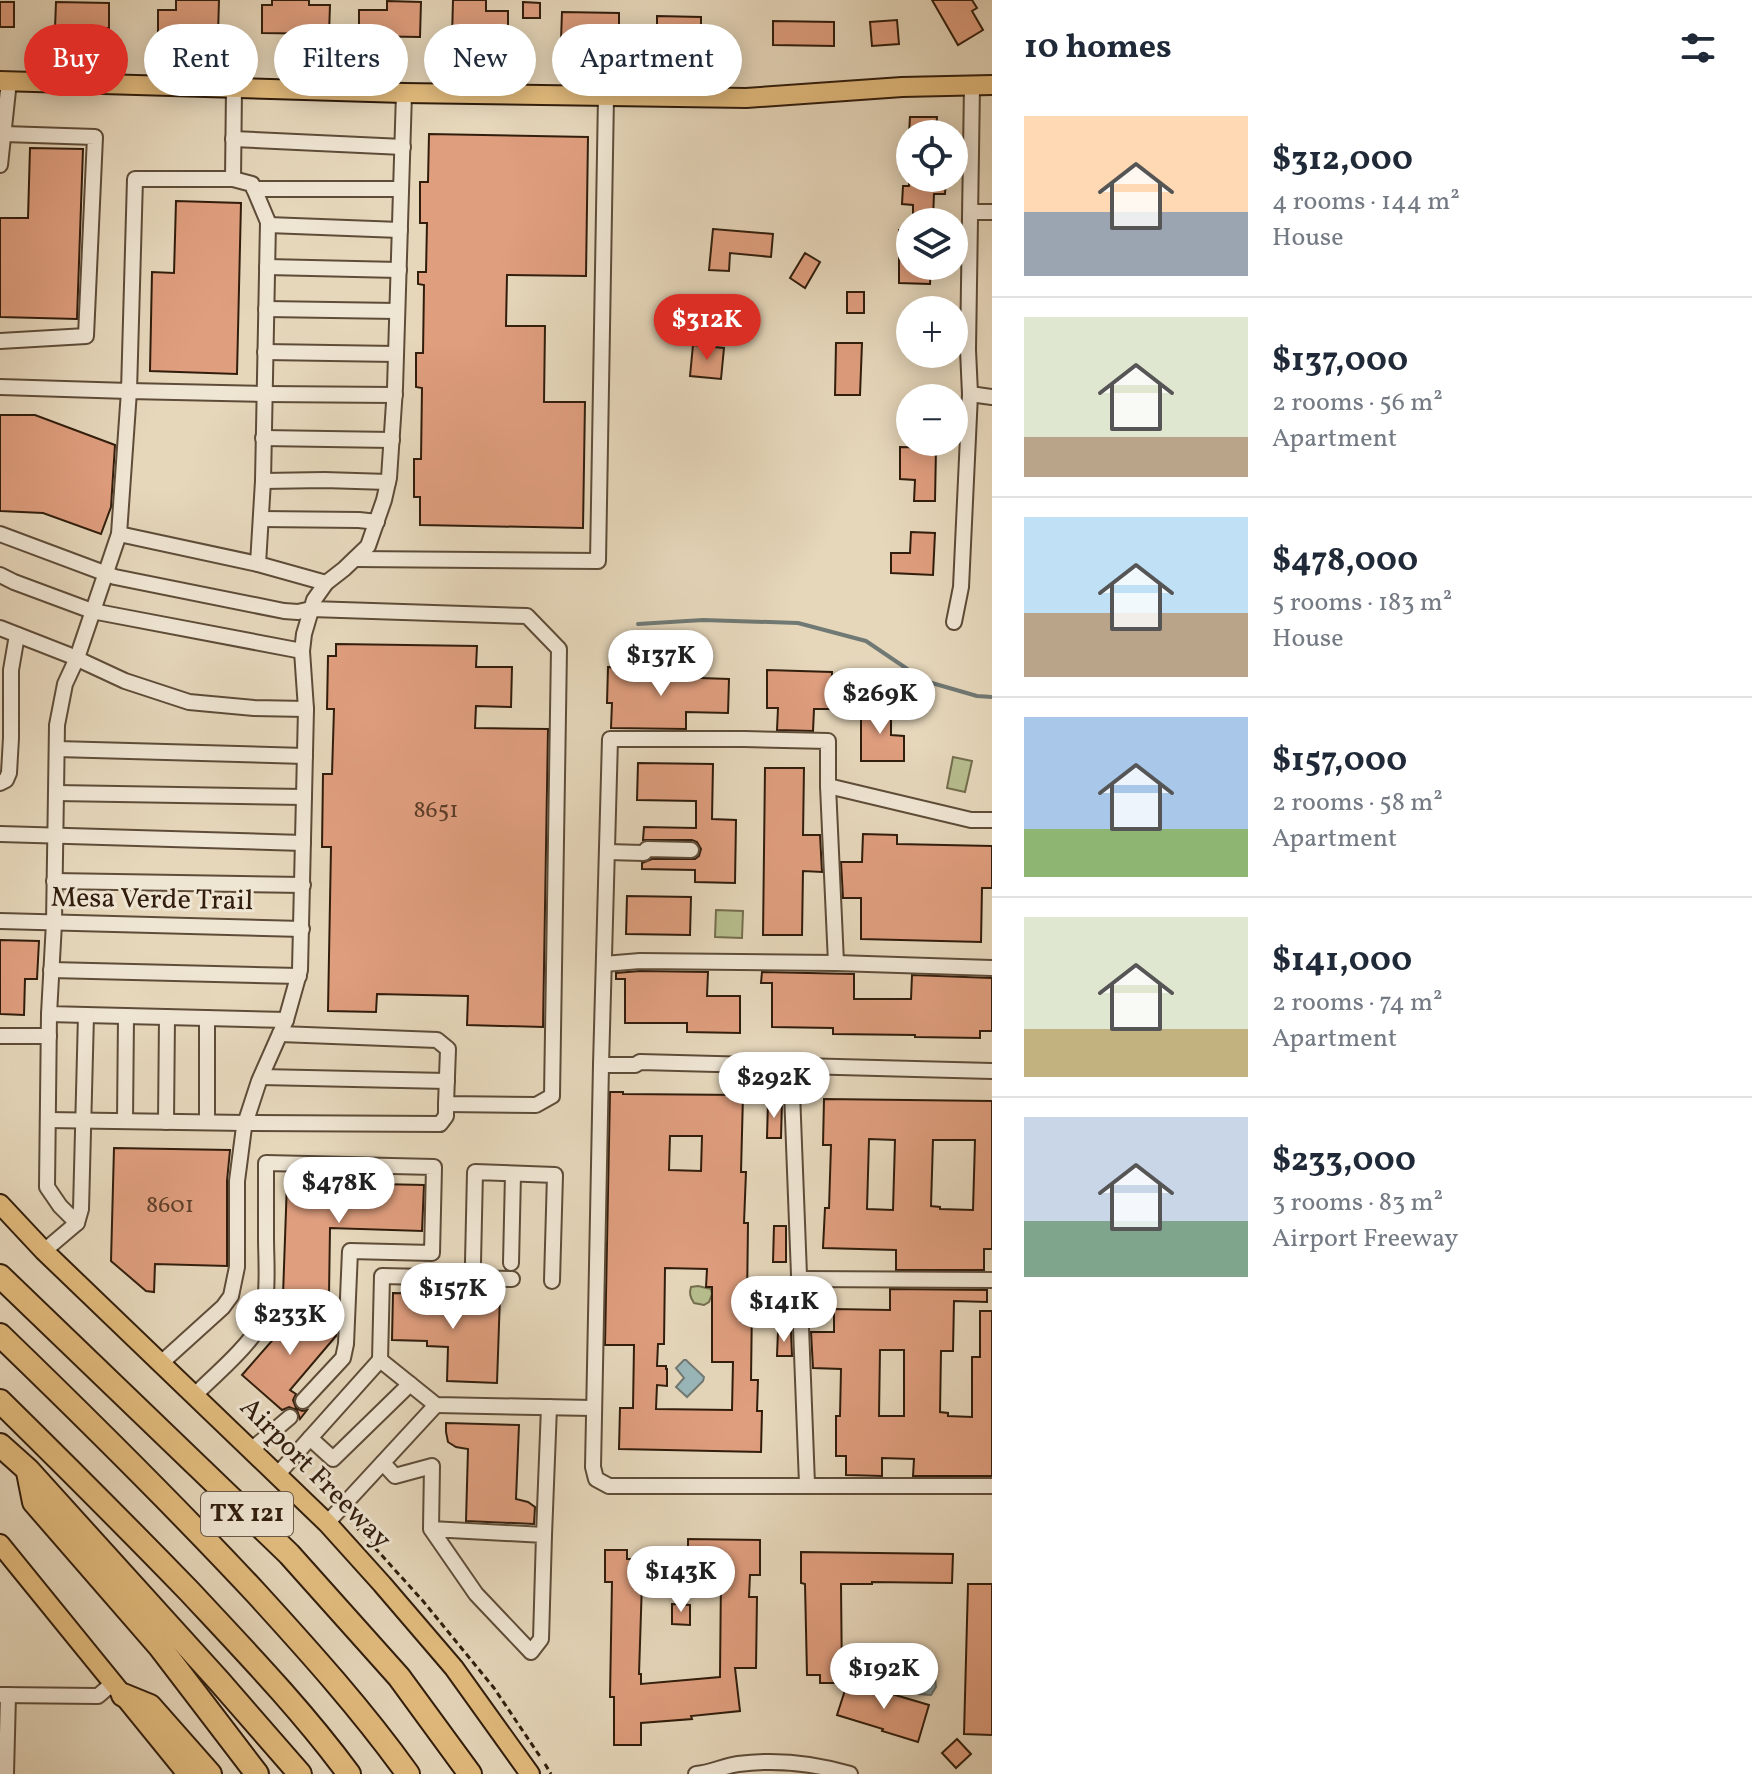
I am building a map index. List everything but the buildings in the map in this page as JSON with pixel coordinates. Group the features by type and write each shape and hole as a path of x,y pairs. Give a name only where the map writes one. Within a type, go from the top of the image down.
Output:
{"highway":[{"name":"TX 121","path":"0,1276 289,1554 399,1677 470,1774"},
{"path":"0,1335 128,1459 284,1623 337,1683 408,1774"},
{"path":"0,1401 242,1647 349,1774"},
{"path":"0,1445 28,1470 300,1774"},
{"path":"28,1470 34,1502 160,1647 257,1774"},
{"path":"118,1689 150,1706 210,1774"}],"main road":[{"path":"4,81 144,85"},
{"path":"606,96 752,98 902,87 992,85"},
{"path":"408,93 552,95"},
{"name":"Airport Freeway","path":"0,1204 44,1251 327,1523 454,1668 530,1774"},
{"path":"0,1544 187,1774"}],"street":[{"path":"0,165 4,81"},
{"path":"954,622 961,587 970,394 972,86"},
{"path":"233,179 234,96"},
{"path":"160,1364 223,1307 231,1296 237,1267 237,1181 245,1123 283,1027 299,976 306,709 302,651 304,634 314,600 326,583 368,546 388,482 395,395 404,96"},
{"path":"355,559 598,561 606,96"},
{"path":"0,341 86,336 95,137 3,128"},
{"path":"233,139 403,147"},
{"path":"77,1223 47,1187 57,725 65,684 77,658 119,534 129,391 135,179 233,179 252,184 268,225 263,481 258,564"},
{"path":"254,189 401,189"},
{"path":"971,212 992,212"},
{"path":"268,225 400,230"},
{"path":"267,267 399,270"},
{"path":"266,309 397,311"},
{"path":"265,352 396,354"},
{"path":"0,387 395,395"},
{"path":"970,394 992,397"},
{"path":"263,438 392,440"},
{"path":"263,481 388,482"},
{"path":"261,519 377,522"},
{"path":"0,534 105,574 284,611 311,609 527,616 559,649 552,1096 536,1105 446,1104"},
{"path":"119,534 258,564 326,583"},
{"path":"0,575 92,611 302,651"},
{"path":"0,628 77,658 125,681 189,702 306,709"},
{"path":"0,783 6,780 9,773 11,738 6,684 17,635"},
{"path":"836,963 828,741 610,739 593,1408 593,1467 596,1479 609,1486 992,1486"},
{"path":"57,749 305,756"},
{"path":"828,786 971,820 992,820"},
{"path":"56,793 304,797"},
{"path":"0,834 303,843"},
{"path":"607,852 691,850"},
{"path":"54,881 303,885"},
{"name":"Mesa Verde Trail","path":"0,921 302,929"},
{"path":"604,964 640,961 836,963 992,968"},
{"path":"51,970 299,976"},
{"path":"48,1120 440,1124 446,1116 448,1049 437,1040 207,1018 49,1014"},
{"path":"44,1251 77,1223 81,1209 86,1015"},
{"path":"125,1121 126,1016"},
{"path":"166,1122 167,1017"},
{"path":"207,1018 207,1122"},
{"path":"0,1036 49,1036"},
{"path":"601,1065 635,1065 640,1062 992,1071"},
{"path":"791,1066 807,1484"},
{"path":"261,1077 447,1081"},
{"path":"240,1158 266,1163 434,1167 432,1253 350,1251 343,1358 303,1401"},
{"path":"194,1396 235,1355 260,1321 266,1277 266,1163"},
{"path":"473,1262 475,1172 555,1175 552,1281"},
{"path":"511,1263 513,1174"},
{"path":"277,1475 380,1360 382,1276 512,1279"},
{"path":"799,1279 992,1280"},
{"path":"380,1360 436,1405 593,1408"},
{"path":"310,1438 333,1459 410,1384"},
{"path":"327,1523 436,1405"},
{"path":"383,1463 395,1476 432,1466 431,1529 476,1594 531,1652 541,1639 549,1407"},
{"path":"251,1450 290,1417"},
{"path":"431,1529 544,1535"},
{"path":"6,1774 4,1695 98,1696 118,1689"},
{"path":"700,1774 737,1764 777,1762 801,1763 850,1774"}],"green space":[{"path":"953,757 972,761 965,792 947,788"},
{"path":"716,910 743,911 742,938 715,937"},
{"path":"691,1287 711,1289 709,1302 704,1305 694,1303 691,1297"}],"water":[{"path":"684,1360 704,1377 687,1397 676,1387 684,1378 676,1368"},
{"path":"924,1676 935,1678 936,1687 931,1695 918,1694 911,1686"}],"waterway":[{"path":"638,624 703,620 798,623 866,641 925,681 977,696 992,697"}]}
